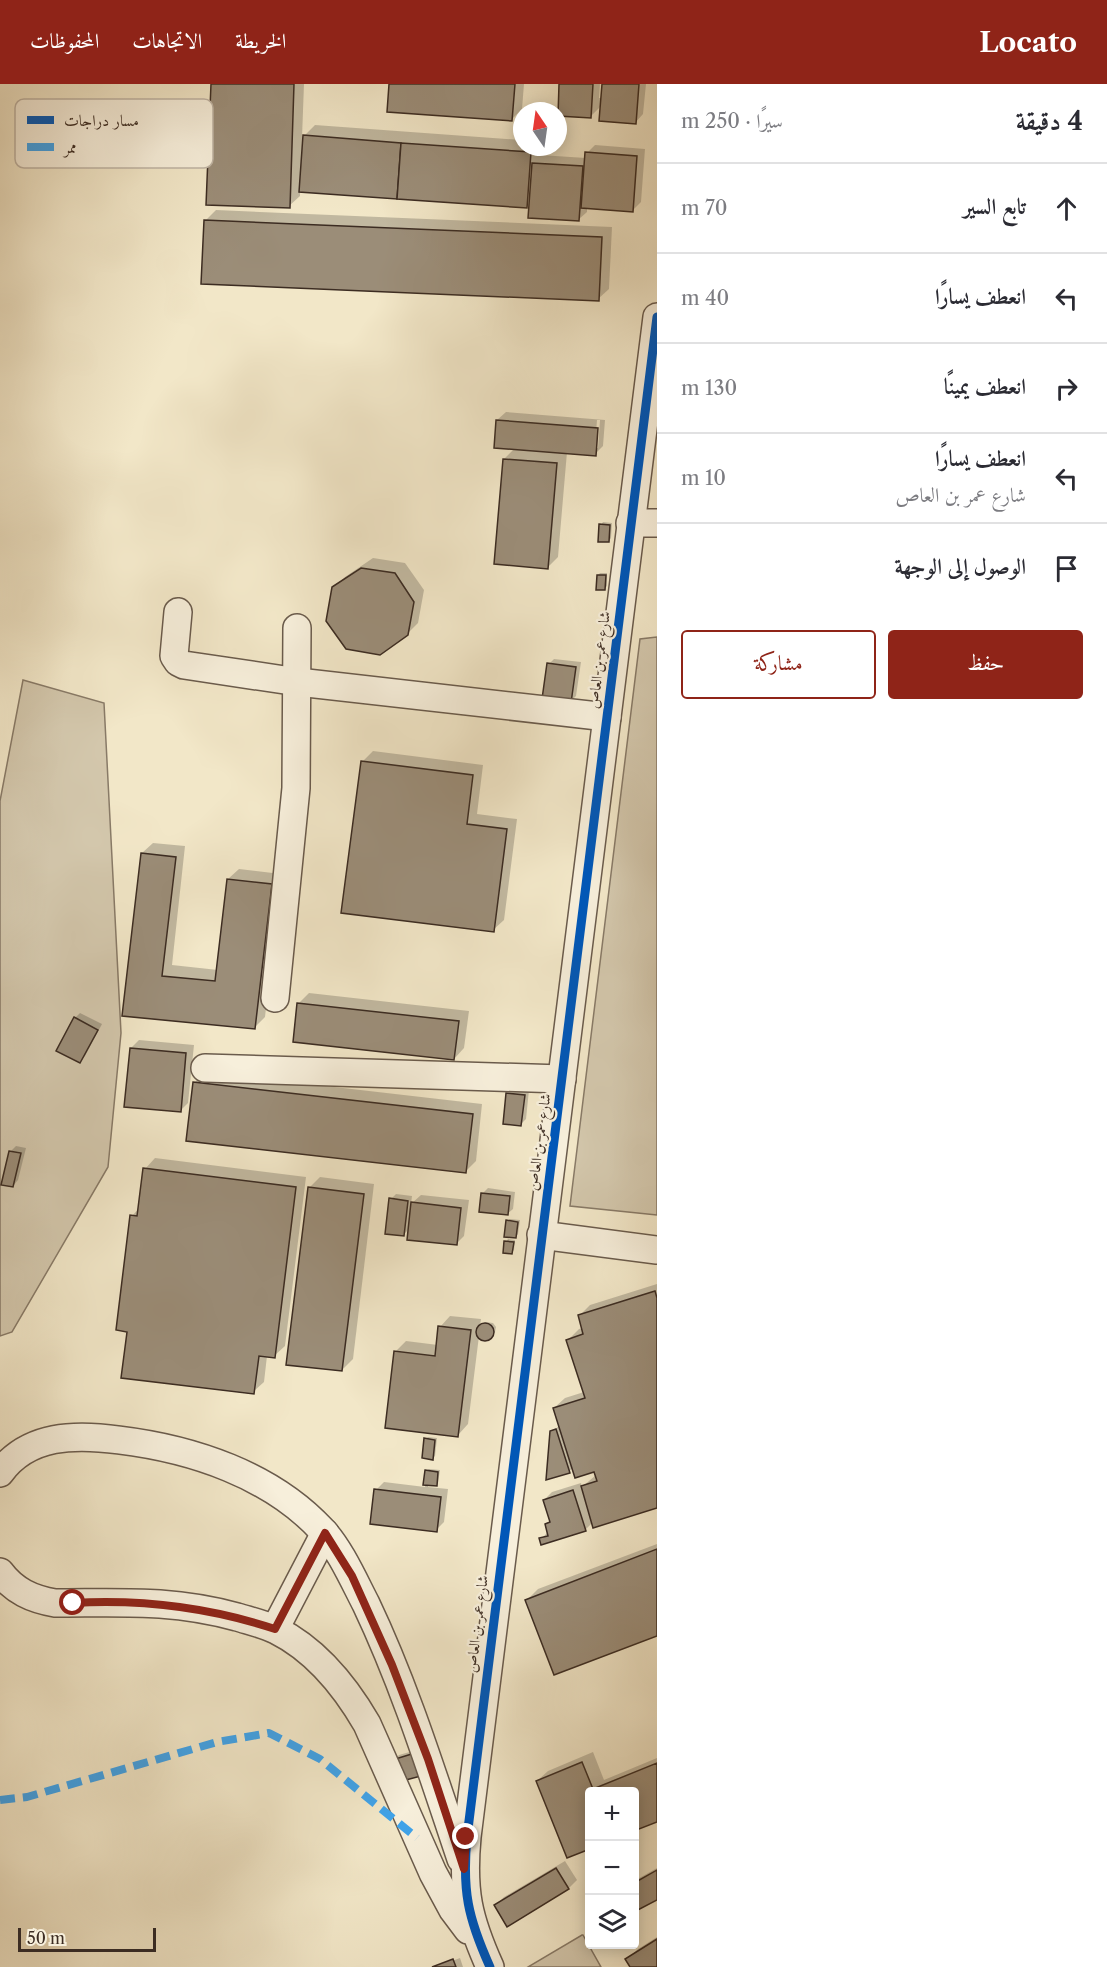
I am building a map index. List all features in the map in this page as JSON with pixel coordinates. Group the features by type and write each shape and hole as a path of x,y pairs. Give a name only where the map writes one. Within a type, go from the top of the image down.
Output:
{"street":[{"name":"شارع عمر بن العاص","path":"490,1967 469,1913 464,1869 470,1804 607,717 644,523 657,317"},
{"path":"178,612 173,648 174,656 184,665 298,682 607,717"},
{"path":"275,998 296,788 297,628"},
{"path":"205,1068 562,1079"},
{"path":"541,1235 657,1250"},
{"path":"0,1473 18,1454 48,1439 76,1436 139,1442 199,1457 257,1481 308,1515 325,1533 352,1576 392,1665 428,1759 464,1869"},
{"path":"275,1629 325,1533"},
{"path":"0,1572 13,1587 41,1601 55,1603 124,1601 176,1605 226,1614 275,1629 298,1644 339,1680 354,1702 367,1724 442,1892 479,1942"}],"shaded area":[{"path":"657,637 657,1215 570,1206 640,639"},
{"path":"23,680 104,703 121,1033 108,1167 12,1332 0,1336 0,801"},
{"path":"582,1935 585,1939 585,1949 591,1949 601,1967 528,1967"}],"building":[{"path":"211,84 294,84 290,208 206,205 208,168 213,168 213,99 210,99"},
{"path":"389,84 515,84 512,121 387,112"},
{"path":"559,84 593,84 591,118 567,117 567,102 558,102"},
{"path":"602,84 639,84 636,124 599,121"},
{"path":"303,135 401,143 397,199 299,192"},
{"path":"401,143 513,151 513,156 531,156 527,208 397,199"},
{"path":"585,152 637,156 633,212 581,208"},
{"path":"532,163 583,166 579,221 528,218"},
{"path":"204,220 602,237 599,301 201,284"},
{"path":"496,420 598,428 596,456 494,448"},
{"path":"503,459 557,463 548,569 494,564"},
{"path":"599,524 610,525 609,542 598,542"},
{"path":"361,568 395,573 414,602 408,635 380,655 346,649 326,621 332,587"},
{"path":"597,575 606,575 605,590 596,590"},
{"path":"547,663 576,667 571,703 542,699"},
{"path":"361,761 473,775 467,824 507,829 494,932 341,913"},
{"path":"141,853 176,857 162,976 215,981 227,879 272,884 255,1029 122,1016"},
{"path":"297,1003 459,1021 454,1060 293,1042"},
{"path":"74,1017 98,1030 80,1063 56,1051"},
{"path":"130,1048 186,1053 181,1112 124,1107"},
{"path":"193,1082 473,1114 466,1173 186,1141"},
{"path":"506,1093 525,1095 521,1126 503,1124"},
{"path":"9,1151 21,1153 13,1187 1,1185"},
{"path":"143,1168 296,1187 275,1358 259,1356 254,1394 121,1378 127,1332 116,1330 130,1215 137,1216"},
{"path":"308,1187 364,1194 342,1371 286,1365"},
{"path":"481,1193 510,1196 508,1215 479,1212"},
{"path":"389,1198 408,1201 404,1236 385,1234"},
{"path":"411,1202 461,1208 457,1245 407,1240"},
{"path":"506,1220 518,1222 516,1238 504,1237"},
{"path":"504,1241 514,1242 512,1254 503,1253"},
{"path":"655,1291 657,1298 657,1508 593,1528 581,1486 597,1481 594,1472 575,1478 553,1408 585,1398 566,1340 583,1334 578,1315"},
{"path":"485,1323 491,1326 494,1332 491,1338 485,1341 479,1338 476,1332 479,1326"},
{"path":"438,1326 471,1330 458,1437 385,1428 394,1351 435,1356"},
{"path":"556,1429 570,1473 546,1480 550,1431"},
{"path":"424,1438 435,1440 433,1460 422,1458"},
{"path":"425,1470 438,1472 437,1486 423,1485"},
{"path":"374,1489 441,1497 437,1532 370,1524"},
{"path":"573,1490 586,1531 541,1545 539,1538 548,1536 545,1524 550,1522 543,1500"},
{"path":"657,1549 657,1636 554,1675 525,1600"},
{"path":"415,1753 421,1776 398,1782 392,1760"},
{"path":"582,1762 592,1787 585,1787 585,1851 567,1858 536,1781"},
{"path":"657,1763 657,1822 639,1829 639,1787 598,1787"},
{"path":"556,1868 569,1889 507,1927 494,1905"},
{"path":"657,1870 657,1900 639,1909 639,1895 639,1880"},
{"path":"657,1939 657,1967 630,1967 625,1959"},
{"path":"453,1959 456,1967 432,1967"}],"marked path":[{"path":"0,1800 27,1797 217,1742 269,1733 320,1759 417,1838"}],"cycle path":[{"path":"490,1967 476,1934 468,1904 465,1873 467,1837 657,317"}],"route":[{"path":"73,1603 124,1601 176,1605 226,1614 275,1629 325,1533 352,1576 392,1665 428,1759 464,1869 466,1837"}]}
